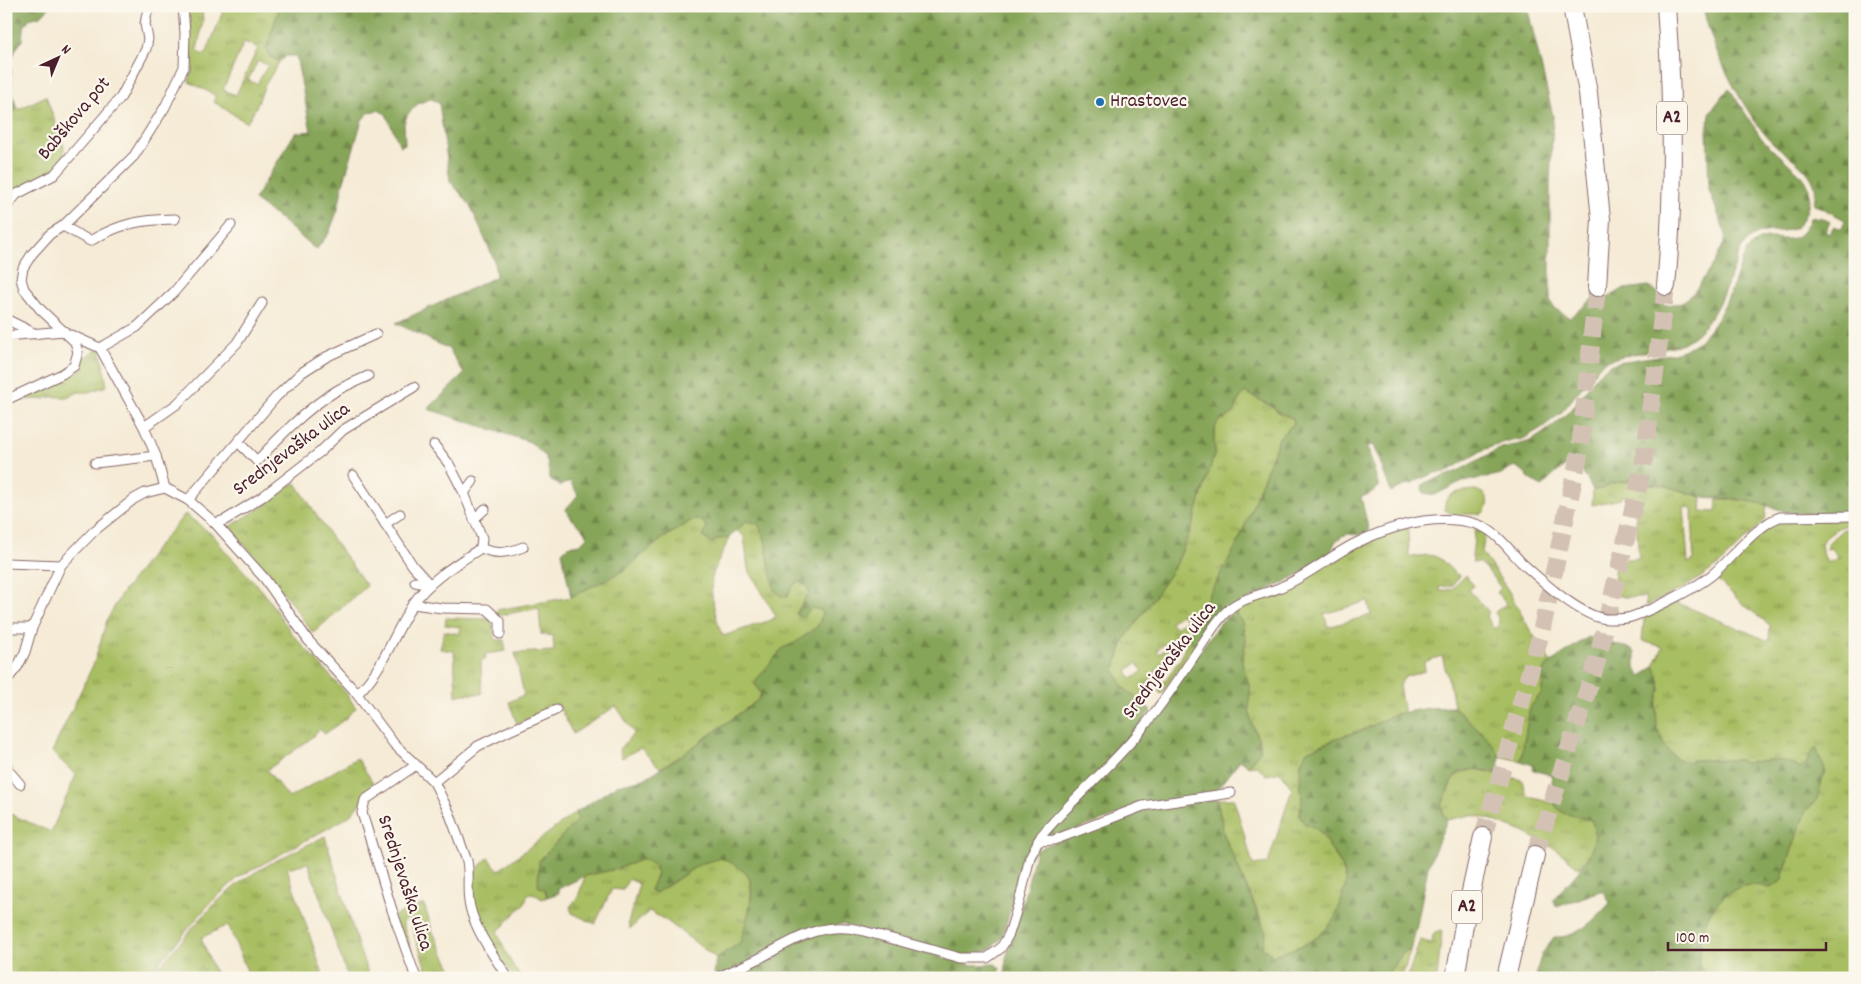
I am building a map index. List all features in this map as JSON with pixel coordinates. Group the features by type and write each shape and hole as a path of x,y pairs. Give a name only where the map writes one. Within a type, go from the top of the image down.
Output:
{"highway":[{"path":"1572,6 1588,94 1601,219 1598,287"},
{"name":"A2","path":"1666,6 1673,148 1672,230 1666,286"},
{"name":"A2","path":"1455,978 1465,919 1483,837"},
{"path":"1506,978 1535,855"}],"street":[{"name":"Babškova pot","path":"6,207 17,194 54,175 121,97 146,49 148,39 145,24 146,13 150,6"},
{"path":"6,400 62,374 74,366 78,352 75,342 40,309 24,289 21,279 23,268 32,254 50,234 63,226 134,156 165,106 184,67 185,33 182,6"},
{"path":"63,226 90,240 110,229 145,220 175,219"},
{"path":"100,348 137,327 174,292 230,226"},
{"path":"144,427 177,404 237,343 262,303"},
{"path":"6,319 36,334"},
{"path":"6,336 64,331 100,348 144,427 156,456 165,488"},
{"name":"Srednjevaška ulica","path":"188,500 276,397 301,373 326,357 376,334"},
{"name":"Srednjevaška ulica","path":"238,442 257,461 282,434 302,417 336,391 368,376"},
{"name":"Srednjevaška ulica","path":"215,523 225,520 262,497 320,452 343,430 414,387"},
{"path":"434,445 464,493 482,538 481,548"},
{"path":"95,463 156,456"},
{"path":"353,475 414,566 430,585"},
{"path":"464,493 473,481"},
{"path":"6,681 26,652 32,628 61,565 94,531 134,499 145,493 165,488 188,500 215,523 264,579 308,640 357,694 382,729 434,782 450,812 469,869 467,890 470,908 486,942 508,978"},
{"path":"474,519 485,509"},
{"path":"385,524 400,514"},
{"name":"Srednjevaška ulica","path":"718,978 753,962 807,933 828,928 845,927 860,930 961,958 987,958 1001,948 1008,934 1020,899 1030,857 1038,841 1050,825 1141,730 1216,625 1232,606 1282,587 1354,544 1383,532 1412,523 1437,519 1460,520 1479,525 1493,532 1522,563 1567,600 1599,619 1610,620 1632,617 1678,595 1711,576 1751,537 1774,518 1855,516"},
{"path":"481,548 492,553 504,553 523,546"},
{"path":"357,694 369,683 413,604 430,585 460,561 481,548"},
{"path":"6,563 61,565"},
{"path":"415,582 430,585"},
{"path":"413,604 442,608 487,609 500,620 500,634"},
{"path":"6,628 32,628"},
{"path":"434,782 478,746 556,710"},
{"path":"6,764 8,770 20,784"},
{"name":"Srednjevaška ulica","path":"416,765 365,800 362,813 392,910 416,978"},
{"path":"1038,841 1054,840 1143,806 1231,793"}],"green space":[{"path":"6,6 51,6 41,16 29,19 23,29 22,41 16,49 11,62 12,91 17,109 6,115"},
{"path":"183,6 202,6 203,21 197,50 201,54 206,54 225,6 280,6 266,49 270,57 280,61 265,85 247,123 214,102 215,95 189,82 193,65","holes":["244,42 258,48 236,95 223,90","258,61 268,65 257,84 248,80"]},
{"path":"280,6 1527,6 1553,116 1550,186 1550,301 1554,308 1570,318 1594,298 1607,298 1623,289 1648,286 1657,292 1661,302 1665,305 1682,303 1694,292 1715,262 1726,235 1709,190 1707,130 1711,111 1729,88 1762,139 1802,176 1809,187 1809,200 1805,215 1799,225 1783,231 1765,232 1756,235 1746,242 1714,312 1699,332 1689,340 1678,345 1603,362 1560,414 1523,439 1505,442 1483,450 1446,472 1434,473 1413,484 1408,484 1391,492 1374,445 1367,446 1379,487 1361,497 1369,531 1359,535 1348,534 1342,536 1335,542 1331,552 1298,575 1220,614 1196,645 1188,638 1193,623 1238,543 1280,436 1294,424 1293,418 1281,414 1273,407 1245,392 1230,416 1221,419 1216,425 1214,437 1215,452 1192,527 1176,565 1125,639 1114,670 1124,688 1151,710 1135,732 1027,860 1001,939 984,952 965,957 841,924 718,976 714,973 716,958 740,943 747,920 751,901 751,885 744,871 721,858 700,864 656,893 650,890 657,874 654,865 643,859 616,869 585,876 558,889 559,893 547,897 545,890 538,886 539,861 578,819 575,813 617,785 644,779 682,755 758,700 761,694 755,684 757,679 783,648 795,643 818,626 822,615 821,610 812,608 802,618 796,614 809,592 807,586 799,582 793,585 788,597 781,596 774,590 765,539 758,524 746,521 729,538 719,539 711,543 703,537 707,527 702,521 694,519 666,536 623,571 571,597 562,552 568,546 580,544 587,537 566,509 578,495 570,481 560,486 549,478 548,464 544,455 530,442 428,409 464,374 449,349 396,323 496,277 494,260 470,205 450,181 439,102 431,99 419,103 408,114 404,123 405,144 400,146 386,114 378,110 370,112 362,120 343,184 338,209 329,233 316,250 279,218 254,200 295,133 311,131 296,56 286,56 280,61 270,57 266,49"},
{"path":"1703,6 1855,6 1855,512 1790,513 1762,504 1736,499 1702,497 1666,486 1629,481 1612,483 1602,489 1593,490 1576,463 1562,468 1542,487 1515,466 1502,474 1458,483 1435,495 1424,493 1422,489 1423,484 1455,472 1502,448 1519,445 1542,434 1565,416 1595,377 1610,365 1623,361 1670,354 1687,348 1703,337 1718,318 1745,255 1750,247 1758,241 1766,238 1790,239 1798,236 1805,229 1811,216 1818,219 1820,217 1830,222 1825,231 1829,234 1834,226 1842,229 1845,220 1814,204 1815,186 1809,175 1769,139 1738,94 1712,39"},
{"path":"46,96 64,147 64,163 6,204 6,115"},
{"path":"100,348 107,386 89,392 78,392 69,397 17,400 79,371 85,357"},
{"path":"1246,392 1273,407 1281,414 1293,418 1294,424 1280,436 1238,543 1193,623 1157,650 1159,654 1170,646 1163,661 1137,700 1124,688 1114,670 1125,639 1176,565 1192,527 1215,452 1214,437 1216,425 1221,419 1234,413 1241,396","holes":["1182,614 1187,620 1174,627 1171,621","1136,663 1143,671 1132,679 1127,671"]},
{"path":"1629,481 1666,486 1702,497 1701,511 1716,512 1717,499 1755,502 1767,505 1765,520 1719,565 1686,587 1646,606 1645,597 1616,595 1614,569 1626,559 1639,558 1634,496 1620,496 1621,499 1592,505 1593,490 1602,489 1612,483","holes":["1684,507 1692,509 1694,560 1688,563"]},
{"path":"296,483 329,534 367,586 313,633 267,570 229,527 269,503 286,487"},
{"path":"1475,490 1483,494 1487,500 1487,507 1482,514 1452,514 1445,510 1445,504 1450,496 1459,492"},
{"path":"185,514 214,536 225,551 262,590 293,635 345,692 356,708 325,734 320,729 309,740 267,770 289,798 357,758 377,792 356,807 352,814 343,820 239,877 211,902 153,970 154,972 226,893 270,864 325,836 359,949 370,978 348,978 308,863 287,868 324,978 250,978 228,925 201,938 217,978 6,978 6,809 8,813 51,832 76,775 52,752 94,663 107,620 120,596"},
{"path":"694,519 702,521 708,528 703,537 729,538 715,568 711,584 714,608 723,636 771,620 776,616 748,569 744,536 737,531 746,521 759,524 765,539 769,565 793,584 799,582 807,586 809,592 796,614 812,608 821,610 822,615 818,626 795,643 783,648 755,684 761,694 758,700 682,755 660,768 640,748 622,758 619,749 634,733 616,706 573,734 558,704 517,724 509,702 524,695 515,653 554,651 553,636 541,634 539,608 496,616 497,610 571,597"},
{"path":"1855,520 1831,533 1821,543 1827,563 1838,558 1832,548 1827,549 1827,544 1842,530 1855,525 1855,978 1711,978 1699,968 1701,937 1704,927 1719,901 1735,889 1755,885 1770,888 1781,881 1805,812 1817,799 1809,755 1807,763 1800,769 1772,760 1744,763 1740,760 1693,760 1687,762 1676,758 1666,748 1657,729 1656,705 1660,690 1658,675 1654,666 1663,647 1642,641 1644,619 1673,601 1769,641 1770,625 1744,605 1714,577 1768,528 1781,521"},
{"path":"1408,527 1409,557 1434,556 1460,576 1452,586 1439,587 1440,591 1452,589 1466,575 1474,586 1469,590 1489,612 1486,616 1493,628 1498,628 1499,620 1495,612 1506,604 1497,592 1501,588 1485,567 1479,562 1473,563 1472,556 1475,530 1479,528 1485,532 1482,553 1508,590 1530,630 1551,662 1543,671 1542,693 1530,707 1521,761 1500,756 1487,737 1454,707 1442,656 1424,662 1425,671 1405,677 1399,686 1404,713 1395,714 1361,731 1343,736 1307,751 1301,762 1303,801 1299,816 1315,826 1324,838 1340,864 1347,881 1333,922 1315,940 1273,955 1262,948 1262,922 1224,835 1217,799 1234,799 1253,865 1268,863 1292,789 1281,772 1266,775 1256,765 1248,766 1260,751 1260,743 1252,724 1249,710 1250,688 1242,662 1246,640 1234,610 1288,589 1348,551","holes":["1368,601 1371,615 1328,627 1324,614"]},
{"path":"1234,610 1242,622 1246,640 1242,662 1250,688 1249,710 1252,724 1260,743 1260,751 1248,766 1240,760 1213,794 1158,801 1053,838 1047,835 1130,748 1220,623"},
{"path":"446,618 488,619 492,621 495,640 504,640 506,651 485,654 486,658 481,661 482,694 456,696 454,651 440,649 444,631 460,634 460,627 445,625"},
{"path":"1588,637 1632,649 1635,653 1635,668 1641,677 1654,666 1658,675 1660,690 1656,705 1657,729 1666,748 1675,758 1687,762 1693,760 1740,760 1744,763 1780,760 1800,769 1807,763 1809,755 1816,748 1825,770 1817,799 1805,812 1781,881 1770,888 1755,885 1735,889 1719,901 1708,918 1701,937 1699,968 1711,978 1539,978 1536,973 1542,954 1554,937 1570,935 1585,927 1610,903 1603,890 1557,907 1553,899 1569,883 1584,863 1594,841 1594,831 1591,820 1563,813 1556,807 1551,775 1533,770 1533,765 1521,761 1530,707 1542,693 1543,671 1551,662"},
{"path":"1188,638 1196,645 1161,694 1158,690 1181,658"},
{"path":"1454,707 1487,737 1500,756 1498,773 1466,770 1455,776 1451,782 1441,804 1447,820 1428,867 1410,951 1404,952 1384,978 1005,978 1006,958 1036,851 1129,814 1159,807 1217,799 1224,835 1266,933 1262,948 1273,955 1308,943 1332,922 1338,911 1346,882 1338,860 1323,837 1314,827 1305,824 1299,816 1302,803 1301,761 1307,751 1343,736 1361,731 1395,714 1428,708"},
{"path":"1476,769 1522,780 1527,796 1556,804 1556,807 1563,813 1591,820 1595,839 1591,851 1579,868 1557,850 1523,832 1489,819 1471,815 1447,820 1441,804 1452,780 1459,774"},
{"path":"575,813 579,819 539,861 547,897 542,899 533,893 527,896 523,906 497,932 508,957 521,978 514,978 490,943 476,916 471,888 474,873 488,858 499,870"},
{"path":"721,858 747,874 751,885 751,901 740,943 716,958 667,921 649,911 630,929 628,923 639,884 629,879 622,890 612,889 595,924 572,913 570,907 578,897 585,876 616,869 643,859 654,865 657,874 650,890 666,887 700,864"},
{"path":"424,904 433,932 456,978 429,978 409,918 402,922 421,978 417,978 393,916"},
{"path":"833,930 849,932 972,965 995,964 1000,968 999,978 733,978 756,962 781,949"},
{"path":"1442,931 1437,978 1407,978 1420,940 1431,943 1432,937 1436,932"},
{"path":"1410,951 1402,978 1384,978 1404,952"}],"tunnel":[{"path":"1535,855 1597,661 1643,467 1666,286"},
{"path":"1483,837 1541,633 1580,450 1597,287"}],"place":[{"name":"Hrastovec","path":"1100,102"}]}
